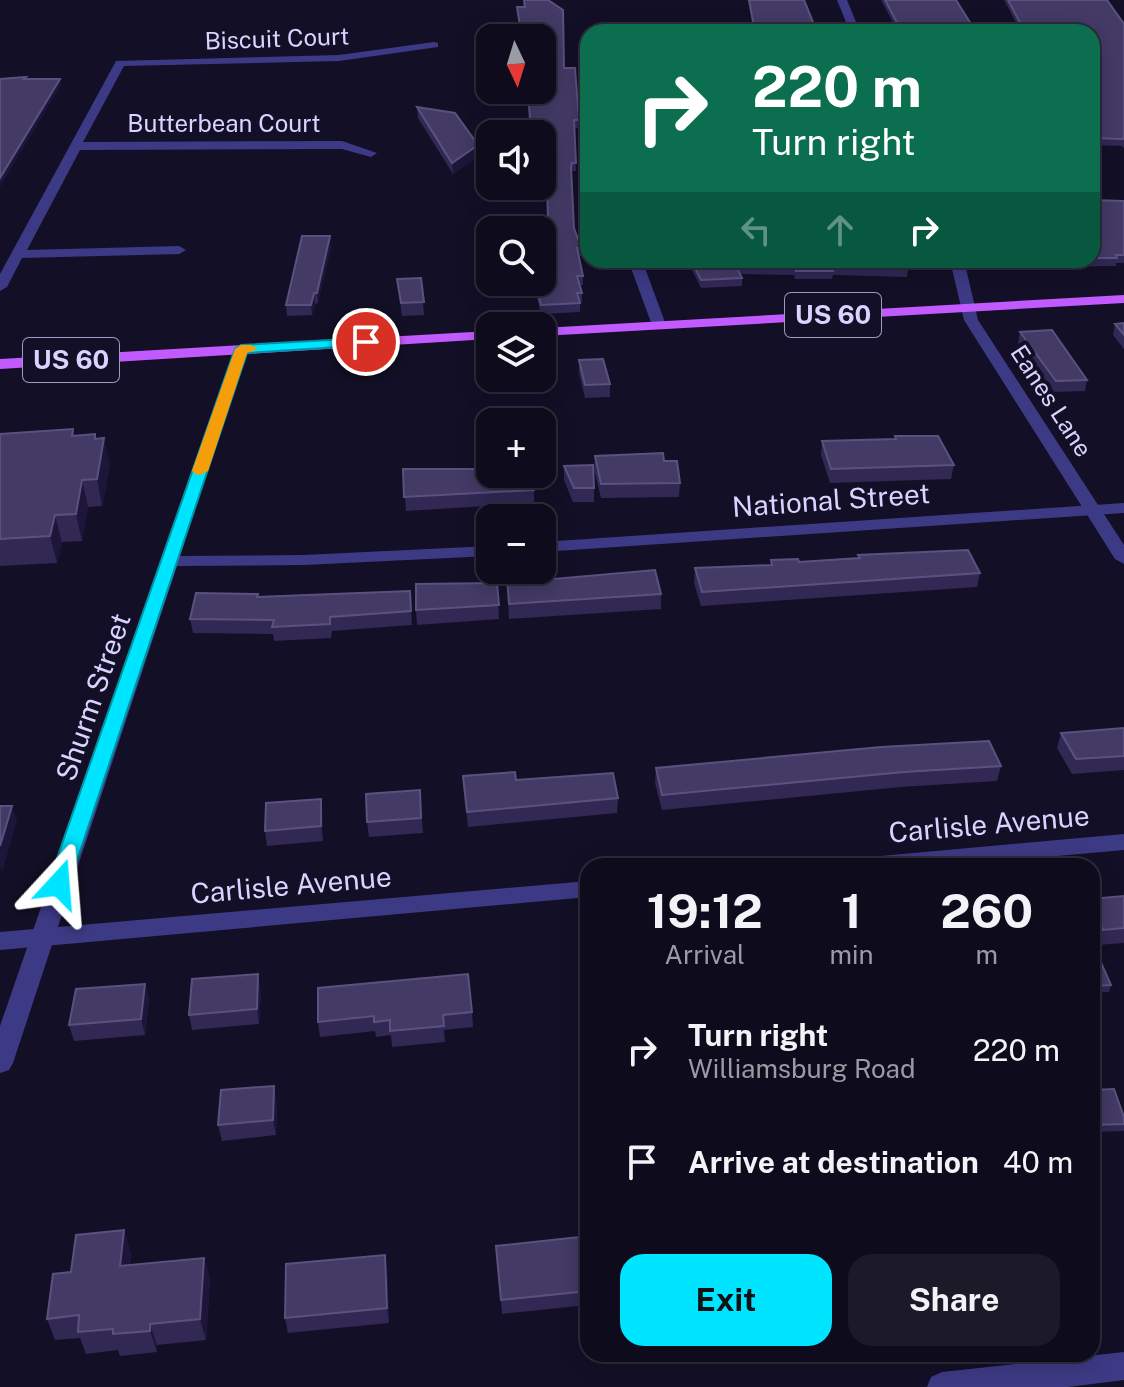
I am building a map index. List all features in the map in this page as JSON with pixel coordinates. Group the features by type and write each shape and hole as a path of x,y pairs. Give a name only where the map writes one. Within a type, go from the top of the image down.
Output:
{"main road":[{"name":"US 60","path":"556,331 1124,299"},
{"name":"US 60","path":"0,364 476,336"}],"street":[{"path":"842,0 852,24"},
{"name":"Biscuit Court","path":"75,146 120,63 325,59 434,45"},
{"name":"Butterbean Court","path":"75,146 342,145 371,153"},
{"path":"0,287 75,146"},
{"path":"18,254 179,250"},
{"path":"638,268 659,325"},
{"name":"Eanes Lane","path":"959,268 966,307 1124,559"},
{"name":"Shurm Street","path":"0,1063 241,349"},
{"name":"National Street","path":"556,546 1124,508"},
{"path":"169,561 304,560 476,552"},
{"name":"Carlisle Avenue","path":"947,858 1124,842"},
{"name":"Carlisle Avenue","path":"0,941 580,890"},
{"path":"942,1387 1124,1366"}],"building":[{"path":"524,0 548,0 563,10 564,68 575,68 579,120 574,120 576,163 572,163 571,167 574,228 580,244 577,248 583,276 577,276 582,293 577,293 580,303 541,305 539,296 556,296 556,216 548,216 547,200 556,200 556,120 530,120 529,104 556,104 556,24 520,24 517,7 525,7"},
{"path":"749,0 804,0 814,24 754,24"},
{"path":"885,0 956,0 971,24 898,24"},
{"path":"1008,0 1107,0 1124,24 1124,139 1100,138 1100,24 1021,24"},
{"path":"26,77 24,79 60,79 0,178 0,79"},
{"path":"417,107 455,113 476,142 476,146 452,163"},
{"path":"1100,200 1124,201 1124,255 1116,255 1117,258 1100,258"},
{"path":"302,236 330,236 317,293 314,293 311,305 286,305"},
{"path":"695,268 737,268 742,278 701,280"},
{"path":"795,268 832,268 833,271 796,271"},
{"path":"421,278 424,302 401,303 397,279"},
{"path":"1124,323 1124,335 1115,324"},
{"path":"1052,330 1087,380 1056,381 1020,332"},
{"path":"603,359 610,384 585,385 579,360"},
{"path":"73,429 72,436 95,434 95,439 104,438 97,479 82,480 76,514 55,515 50,536 0,539 0,434"},
{"path":"895,436 938,436 954,465 831,469 822,441 896,439"},
{"path":"663,453 664,461 677,461 680,483 601,484 595,456"},
{"path":"593,465 594,488 574,488 564,466"},
{"path":"403,469 476,469 476,488 534,488 534,490 404,497"},
{"path":"968,550 980,573 702,592 695,568 772,565 771,560 798,559 799,562 860,558 858,555"},
{"path":"655,570 661,594 509,604 507,584 556,584 556,579"},
{"path":"416,584 497,584 499,605 416,610"},
{"path":"410,591 411,611 330,617 330,624 272,627 274,620 190,619 196,593 258,594 257,597"},
{"path":"1124,728 1124,756 1076,759 1061,733"},
{"path":"989,741 1001,766 662,795 656,768 881,747"},
{"path":"515,772 516,780 613,773 618,798 467,812 463,776"},
{"path":"420,790 421,818 367,822 366,794"},
{"path":"321,799 321,826 265,831 266,803"},
{"path":"0,806 12,806 0,846"},
{"path":"1124,896 1124,928 1103,930 1100,924 1100,898"},
{"path":"1100,960 1111,985 1100,986"},
{"path":"258,974 257,1009 189,1015 192,979"},
{"path":"468,974 472,1012 443,1015 444,1026 390,1031 390,1020 374,1022 374,1016 318,1022 318,988"},
{"path":"145,984 141,1019 69,1025 76,989"},
{"path":"274,1086 273,1120 218,1125 221,1090"},
{"path":"1114,1089 1124,1124 1100,1125 1100,1090"},
{"path":"124,1230 120,1266 204,1258 200,1319 150,1324 150,1331 113,1334 113,1329 78,1332 79,1315 47,1319 53,1274 71,1272 76,1235"},
{"path":"580,1237 580,1292 501,1300 496,1246"},
{"path":"385,1255 387,1308 285,1318 286,1264"}],"slow traffic":[{"path":"200,471 241,349 251,349"}],"route":[{"path":"59,884 241,349 366,342"}]}
